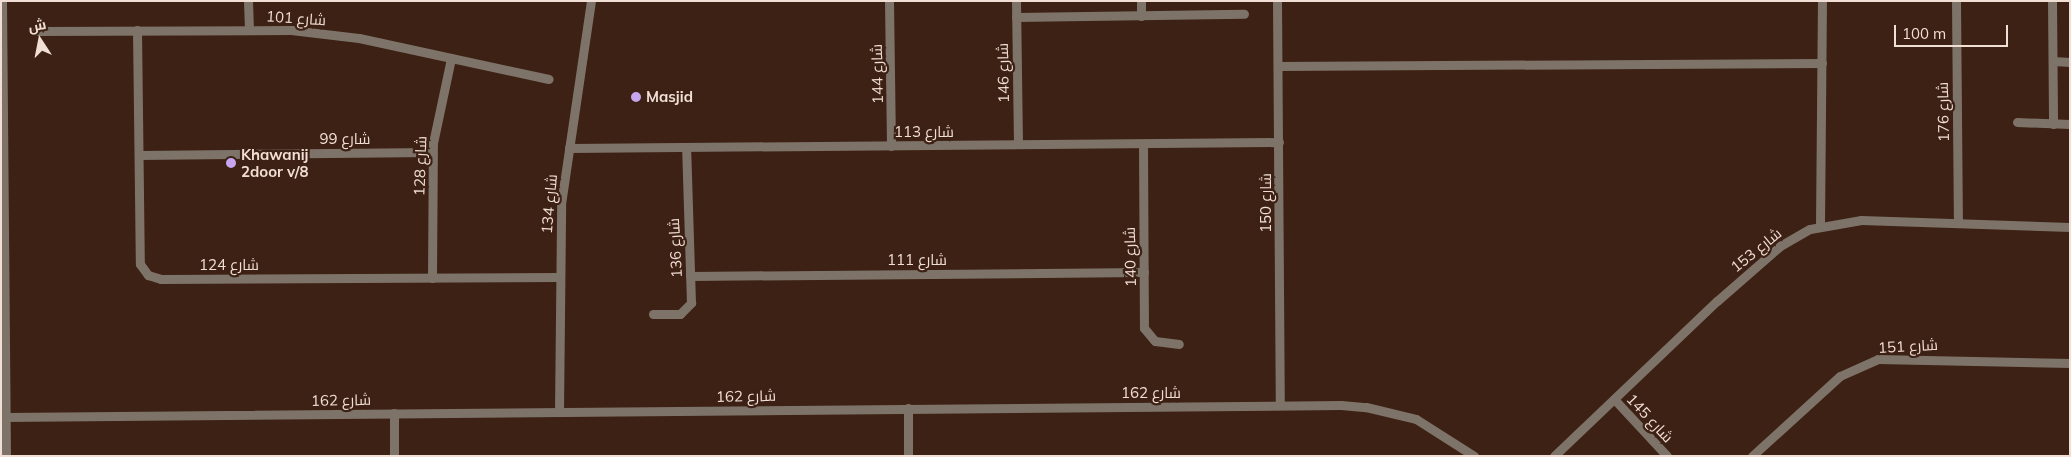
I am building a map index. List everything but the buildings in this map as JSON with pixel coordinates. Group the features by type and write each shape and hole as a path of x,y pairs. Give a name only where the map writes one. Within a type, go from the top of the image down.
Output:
{"street":[{"path":"2,1 6,456"},
{"path":"248,1 249,29"},
{"name":"شارع 134","path":"559,412 561,204 592,1"},
{"name":"شارع 144","path":"889,1 891,146"},
{"name":"شارع 146","path":"1016,1 1018,144"},
{"path":"1141,1 1141,16"},
{"name":"شارع 150","path":"1277,1 1280,406"},
{"path":"1820,226 1822,1"},
{"name":"شارع 176","path":"1956,1 1958,223"},
{"path":"2052,1 2053,124"},
{"path":"1016,17 1244,14"},
{"name":"شارع 101","path":"36,31 249,29 337,35 549,79"},
{"name":"شارع 124","path":"137,30 140,264 154,278 559,277"},
{"name":"شارع 128","path":"432,278 432,152 451,58"},
{"path":"2053,61 2070,62"},
{"path":"1278,66 1822,64"},
{"path":"2017,122 2070,124"},
{"name":"شارع 113","path":"569,148 1279,142"},
{"name":"شارع 140","path":"1143,144 1146,334 1156,342 1179,344"},
{"name":"شارع 136","path":"653,314 680,314 689,308 690,276 686,147"},
{"name":"شارع 99","path":"139,155 432,152"},
{"name":"شارع 153","path":"1554,456 1780,246 1820,226 1861,220 2070,227"},
{"name":"شارع 111","path":"690,276 1144,272"},
{"name":"شارع 151","path":"1752,456 1840,376 1878,359 2070,363"},
{"name":"شارع 145","path":"1614,399 1667,456"},
{"name":"شارع 162","path":"5,417 1341,405 1392,412 1439,430 1474,456"},
{"path":"908,408 908,456"},
{"path":"394,413 394,456"}],"place":[{"name":"Masjid","path":"636,97"},
{"name":"Khawanij 2door v/8","path":"231,163"}]}
